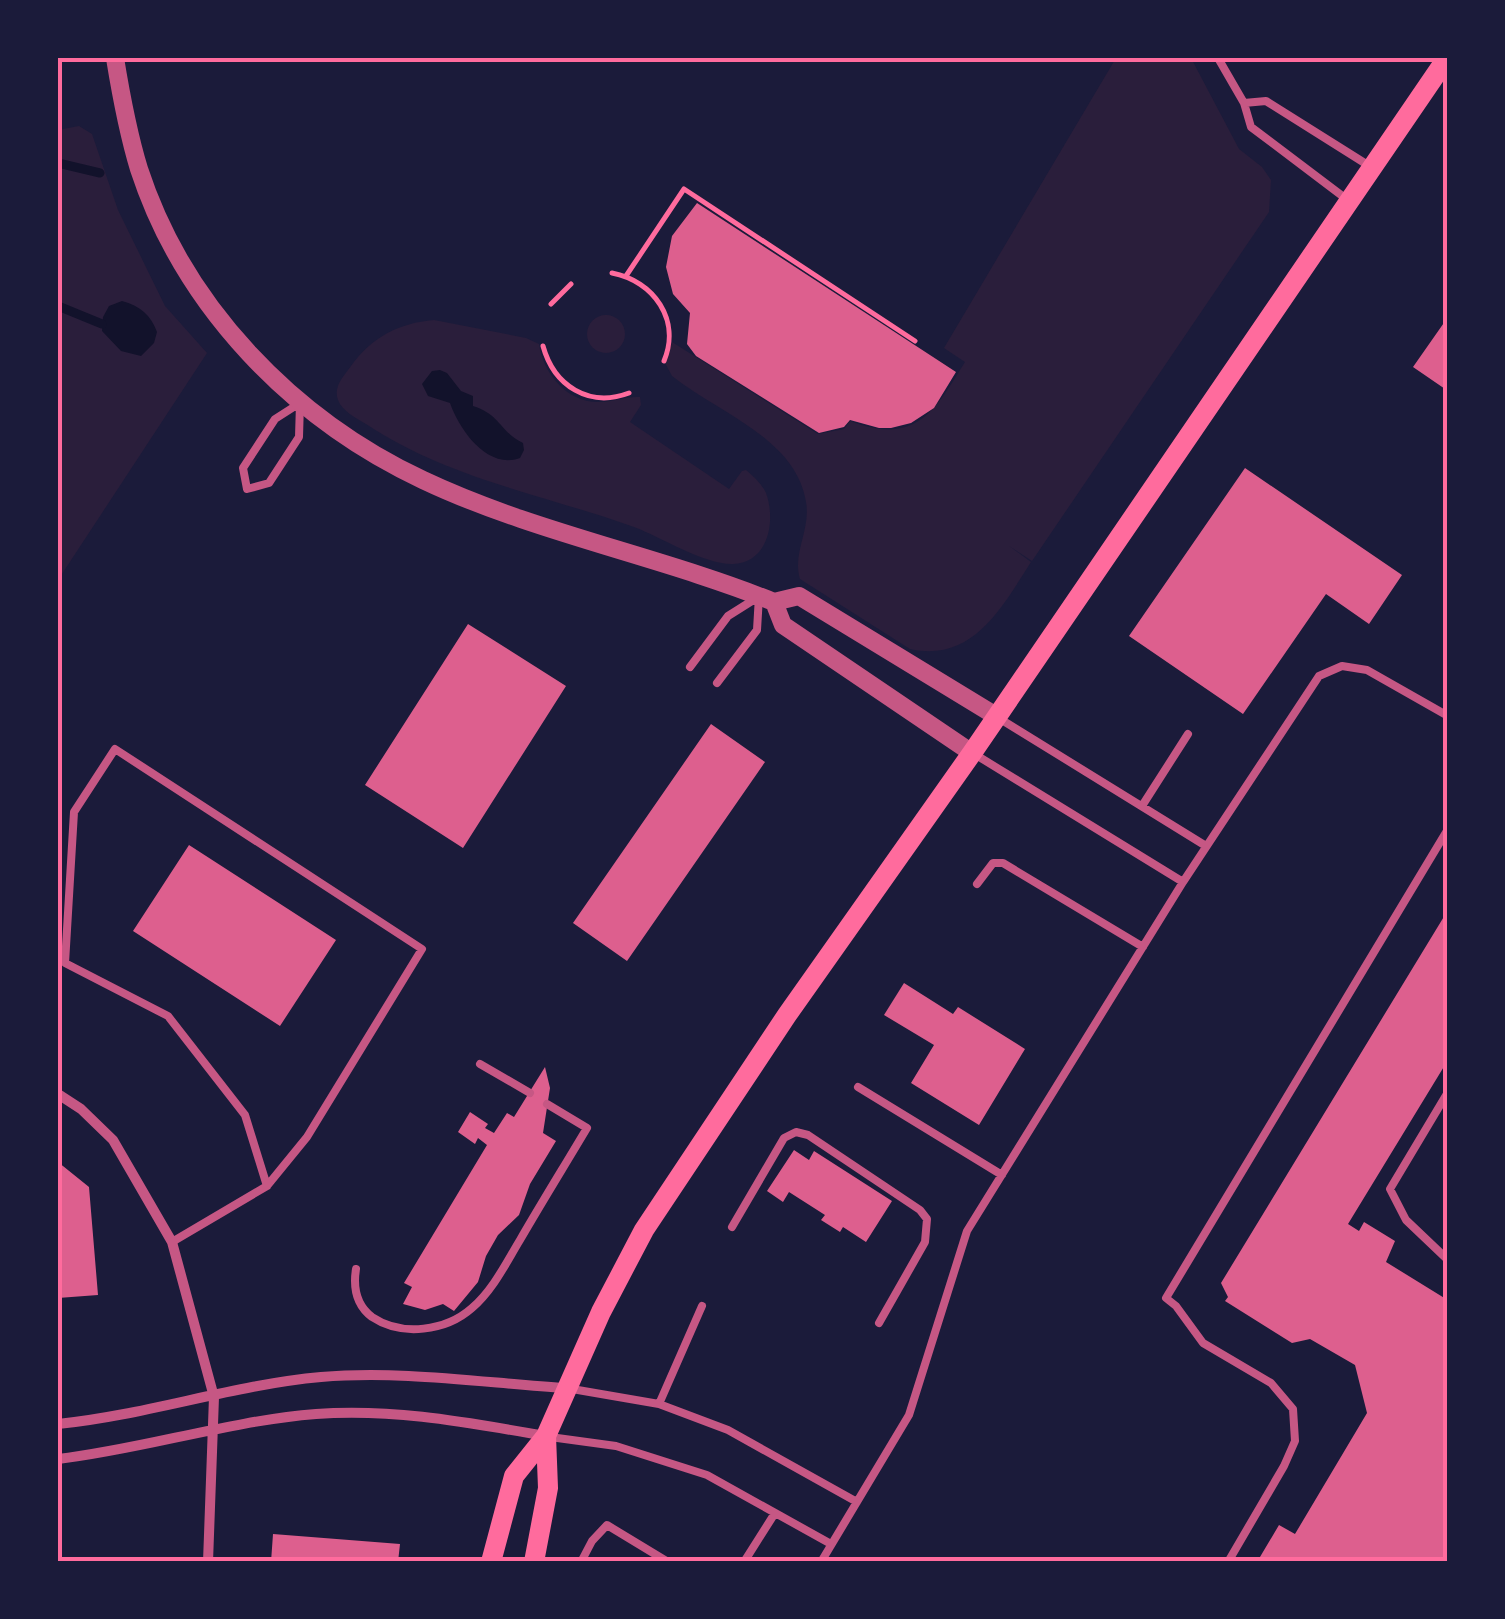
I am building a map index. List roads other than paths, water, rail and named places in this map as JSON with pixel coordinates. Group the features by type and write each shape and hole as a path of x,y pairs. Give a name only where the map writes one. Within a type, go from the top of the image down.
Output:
{"main road":[{"path":"491,1562 514,1476 546,1436 565,1388 644,1230 787,1015 972,753 1447,58"},
{"path":"534,1562 548,1488 546,1436"}],"street":[{"path":"115,58 140,170 166,231 198,287 236,340 300,403 365,449 424,481 767,599 799,596 996,716"},
{"path":"767,599 783,625 972,753"},
{"path":"58,1094 81,1109 113,1140 172,1242 214,1397 208,1562"},
{"path":"58,1424 110,1419 252,1387 322,1377 383,1376 565,1388"},
{"path":"58,1460 122,1452 215,1429 316,1414 423,1416 546,1436"}],"lane":[{"path":"1218,58 1244,104 1250,127 1349,201"},
{"path":"1244,104 1266,102 1372,168"},
{"path":"300,403 299,437 268,482 248,489 243,468 275,419 300,403"},
{"path":"690,667 728,616 767,599"},
{"path":"717,683 757,630 767,599"},
{"path":"820,1562 909,1415 968,1232 1183,882 1319,676 1342,666 1367,670 1448,716"},
{"path":"996,716 1206,846"},
{"path":"1142,806 1188,734"},
{"path":"172,1242 267,1186 307,1136 422,949 115,749 74,812 65,963 168,1016 245,1115 267,1186"},
{"path":"972,753 1183,882"},
{"path":"1228,1562 1295,1441 1293,1409 1271,1383 1195,1336 1185,1317 1166,1298 1448,830"},
{"path":"977,884 994,862 1003,863 1143,947"},
{"path":"480,1064 530,1093"},
{"path":"858,1087 1002,1175"},
{"path":"1448,1092 1390,1190 1406,1220 1448,1260"},
{"path":"356,1270 354,1282 360,1304 367,1313 387,1324 431,1328 476,1306 497,1279 587,1128 546,1104"},
{"path":"732,1227 784,1138 796,1132 808,1136 920,1210 927,1219 925,1242 879,1323"},
{"path":"660,1404 702,1306"},
{"path":"565,1388 660,1404 728,1430 857,1502"},
{"path":"546,1436 616,1446 707,1476 831,1544"},
{"path":"744,1562 775,1514"},
{"path":"580,1562 607,1525 668,1562"}],"waterway":[{"path":"58,163 100,173"},
{"path":"58,306 102,324"}]}
